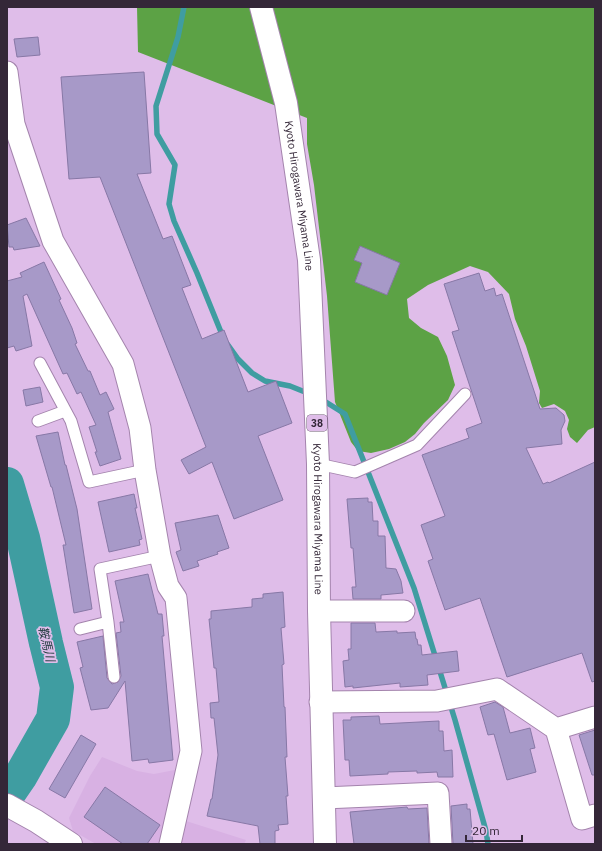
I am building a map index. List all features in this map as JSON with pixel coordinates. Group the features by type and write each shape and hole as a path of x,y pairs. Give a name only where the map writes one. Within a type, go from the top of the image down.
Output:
{"main road":[{"name":"Kyoto Hirogawara Miyama Line","path":"261,7 286,103 309,260 318,464 320,702 325,844"},
{"path":"7,805 36,821 71,844"}],"street":[{"path":"7,72 14,124 52,241 123,364 140,428 145,470 160,556 168,586 176,598 191,751 170,844"},
{"path":"319,611 404,611"},
{"path":"320,702 446,699 497,689 556,729 582,819 595,815"},
{"path":"556,729 595,717"},
{"path":"324,798 438,793 441,844"}],"lane":[{"path":"40,363 71,421 89,482 145,470"},
{"path":"318,464 355,472 417,445 465,394"},
{"path":"38,421 65,411"},
{"path":"114,677 100,569 160,556"},
{"path":"80,630 108,622"}],"shaded area":[{"path":"102,757 137,771 154,774 185,768 164,844 96,844 73,831 69,818 90,776"},
{"path":"186,821 246,840 244,844 182,844"}],"green space":[{"path":"137,7 595,7 595,427 588,430 577,443 570,437 567,429 569,420 565,411 554,404 542,408 539,403 540,391 526,346 515,319 509,294 488,272 470,266 428,285 407,299 409,318 421,328 438,337 447,356 455,385 448,400 424,423 415,434 405,442 389,449 371,453 358,451 351,442 335,402 327,296 314,185 307,144 307,118 138,52"}],"building":[{"path":"38,37 40,55 17,57 14,39"},
{"path":"144,72 151,173 137,174 163,239 172,236 191,285 182,288 202,339 224,330 248,392 276,381 292,423 258,436 283,500 234,519 212,462 189,474 181,460 206,447 100,177 69,179 61,77"},
{"path":"26,218 40,246 14,250 13,247 9,247 7,225"},
{"path":"360,246 400,263 387,295 355,282 362,263 354,260"},
{"path":"44,262 72,328 77,343 75,344 88,371 90,371 100,395 106,392 114,409 108,412 121,459 100,466 89,427 96,425 81,392 77,394 67,373 63,374 27,294 23,296 32,346 16,351 14,346 7,348 7,281 22,277 20,273"},
{"path":"479,273 485,291 494,288 496,296 502,294 540,409 556,408 564,415 565,421 561,430 562,444 526,448 543,484 549,483 595,462 595,681 592,682 582,653 507,677 480,598 445,610 428,561 433,559 421,525 445,516 422,455 469,438 466,429 482,423 452,332 459,330 444,284"},
{"path":"40,387 43,402 26,406 23,390"},
{"path":"58,432 77,509 92,609 74,613 63,545 66,545 52,487 36,436"},
{"path":"134,494 137,508 135,508 142,539 139,540 140,545 109,552 98,502"},
{"path":"368,498 368,502 372,502 373,521 378,521 378,536 385,536 386,568 396,569 401,581 403,593 381,595 381,599 353,599 352,587 356,587 347,499"},
{"path":"218,515 229,548 217,552 218,554 197,561 199,566 183,571 176,552 181,550 175,523"},
{"path":"148,574 158,614 162,614 164,636 162,636 173,760 149,763 148,759 132,761 125,681 108,708 91,710 80,668 83,667 77,642 103,636 107,678 112,684 118,682 121,676 116,633 121,632 120,622 124,622 115,581"},
{"path":"283,592 285,627 281,628 284,664 282,665 287,757 285,757 288,796 286,796 288,824 278,825 279,830 275,831 275,844 260,844 258,826 207,816 212,799 218,755 214,718 211,718 210,703 219,702 209,619 211,619 211,611 252,607 252,599 263,598 263,594"},
{"path":"351,623 375,623 376,632 415,632 418,645 421,645 422,655 457,651 459,671 427,675 428,685 400,687 400,683 353,688 353,686 345,687 343,661 349,660 348,649 351,649"},
{"path":"495,702 503,707 510,733 530,728 535,748 530,749 536,772 507,780 494,734 488,735 480,707"},
{"path":"379,716 380,724 439,721 439,731 443,731 444,751 452,750 453,777 438,777 437,772 417,773 417,771 350,776 349,760 345,760 343,720 351,720 351,717"},
{"path":"595,730 595,775 592,775 579,735"},
{"path":"81,735 96,744 65,798 49,789"},
{"path":"105,787 160,825 147,844 123,844 84,817"},
{"path":"467,804 467,809 470,809 473,844 453,844 451,806"},
{"path":"407,807 408,809 427,808 429,844 354,844 350,812"}],"waterway":[{"path":"184,7 178,37 156,106 157,134 175,165 169,204 174,221 223,337"},
{"path":"228,345 238,359 252,373 265,381 290,386 310,394"},
{"path":"321,399 345,414 414,588 455,720 486,831 488,844"},
{"name":"鞍馬川","path":"7,484 23,538 57,687 53,719 20,777 7,796"}]}
